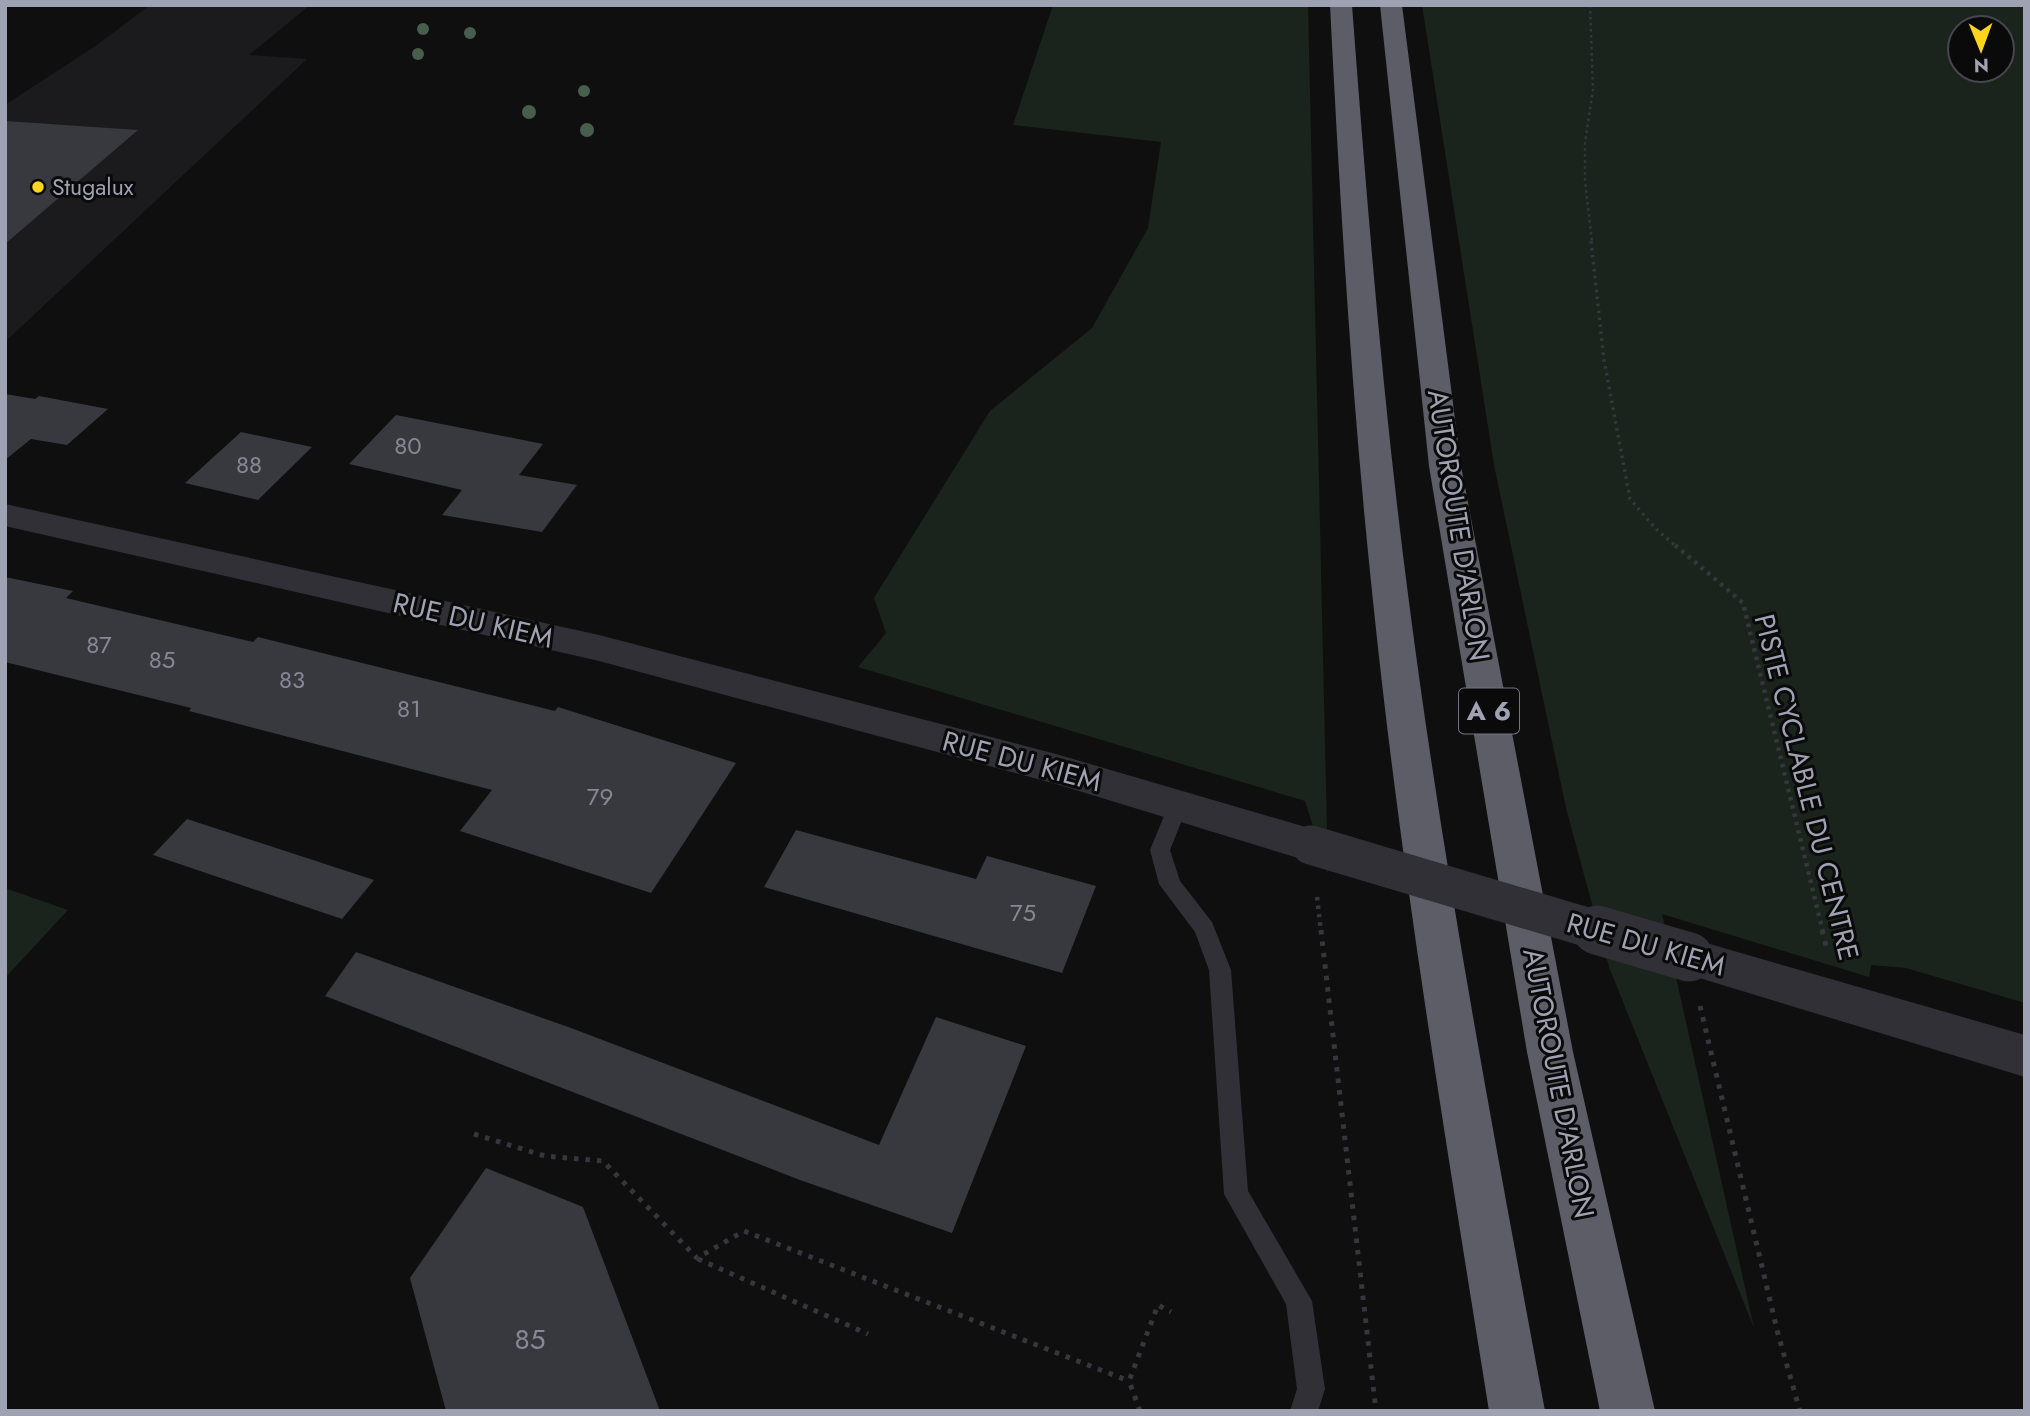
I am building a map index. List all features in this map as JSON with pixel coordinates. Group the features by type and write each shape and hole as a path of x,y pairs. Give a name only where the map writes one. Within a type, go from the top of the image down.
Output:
{"highway":[{"path":"1341,5 1378,489 1454,1047 1517,1411"},
{"name":"AUTOROUTE D'ARLON","path":"1391,5 1448,480 1550,1052 1628,1411"}],"street":[{"name":"RUE DU KIEM","path":"5,515 599,648 1056,769 2025,1056"}],"lane":[{"path":"1178,805 1160,850 1170,884 1204,928 1220,970 1236,1194 1299,1301 1311,1389 1304,1411"}],"path":[{"name":"PISTE CYCLABLE DU CENTRE","path":"1590,5 1593,90 1585,142 1585,181 1604,359 1630,499 1655,528 1744,603 1839,1002"},
{"path":"1311,845 1376,1411"},
{"path":"1689,957 1778,1334 1800,1411"},
{"path":"474,1134 545,1156 603,1161 697,1258 869,1334"},
{"path":"697,1258 744,1231 1129,1381"},
{"path":"1140,1411 1129,1381 1158,1305 1171,1311"}],"shaded area":[{"path":"150,5 310,5 249,55 307,59 5,342 5,105 97,45"},
{"path":"1053,5 1308,5 1328,874 1305,801 858,667 886,633 874,598 990,411 1092,328 1148,228 1161,142 1013,125"},
{"path":"1422,5 2025,5 2025,1003 1906,968 1871,965 1869,977 1662,914 1754,1328 1609,967 1566,808 1494,465"},
{"path":"5,888 68,910 5,978"}],"building":[{"name":"Stugalux","path":"5,121 138,130 5,244"},
{"path":"5,394 35,399 39,396 108,409 67,445 31,439 5,460"},
{"path":"396,415 543,444 519,475 577,485 542,532 442,515 462,490 349,464"},
{"path":"241,432 312,447 258,500 185,483"},
{"path":"5,577 73,591 66,598 253,642 258,637 555,711 558,707 736,763 651,893 460,831 492,790 189,711 191,708 5,662"},
{"path":"187,819 374,880 342,919 153,855"},
{"path":"796,830 976,879 987,856 1096,886 1062,973 764,887"},
{"path":"356,952 571,1028 879,1145 936,1017 1026,1046 952,1233 800,1180 325,996"},
{"path":"486,1168 583,1207 660,1411 446,1411 410,1278"}],"place":[{"name":"Stugalux","path":"38,187"}]}
